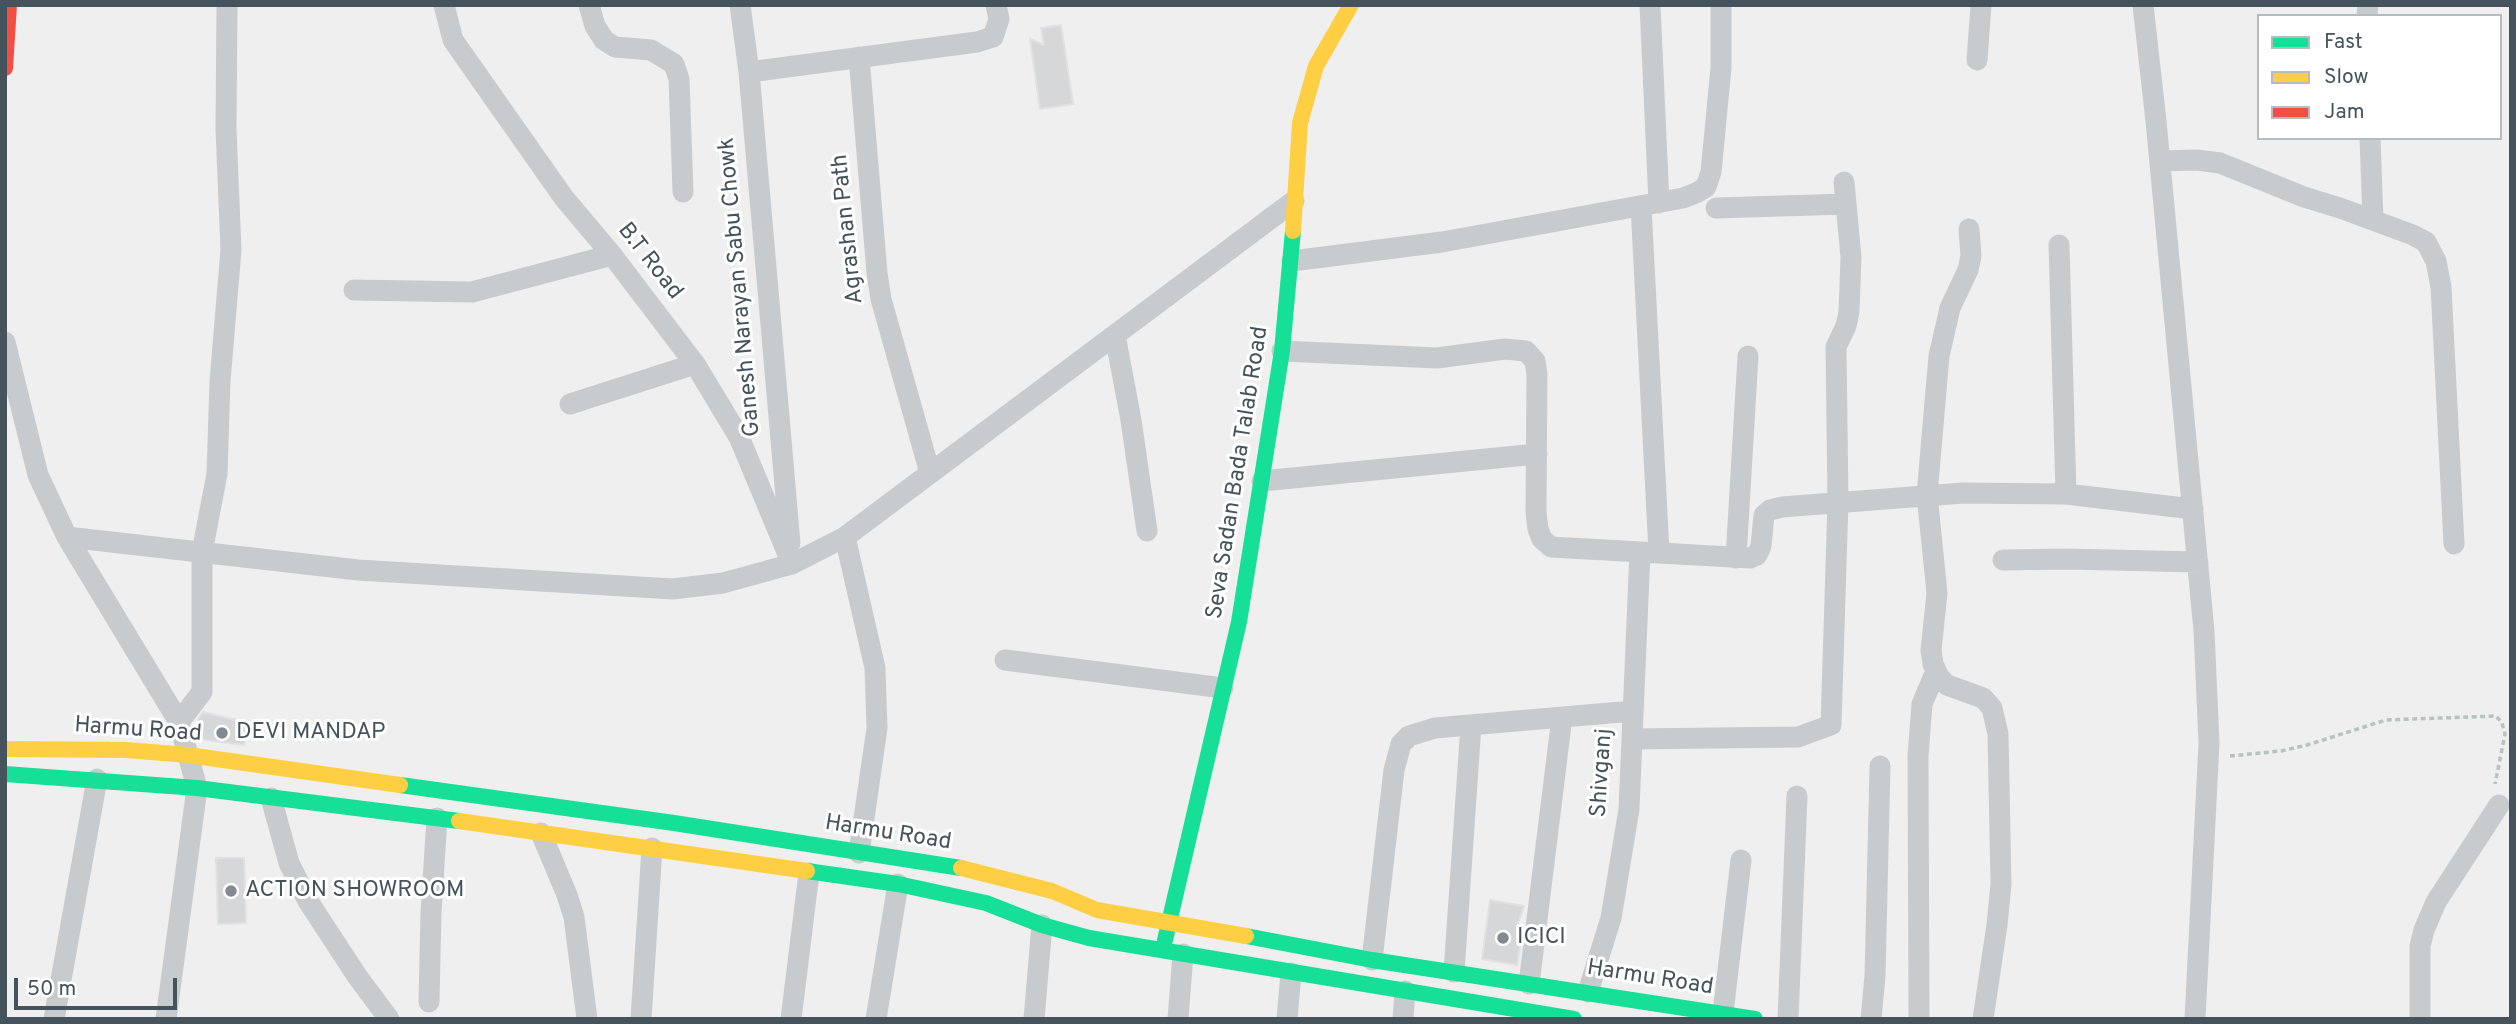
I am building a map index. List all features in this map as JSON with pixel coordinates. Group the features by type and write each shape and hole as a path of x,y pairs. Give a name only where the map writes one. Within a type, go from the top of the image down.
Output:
{"main road":[{"name":"Seva Sadan Bada Talab Road","path":"1173,952 1168,921 1239,622 1282,351 1292,261 1300,123 1316,66 1351,5"},
{"path":"5,68 8,14"},
{"name":"Harmu Road","path":"5,749 126,750 188,755 674,823 979,872 1052,891 1097,910 1372,960 1755,1019"},
{"name":"Harmu Road","path":"5,774 197,788 437,818 898,884 986,903 1042,925 1089,938 1574,1019"}],"street":[{"path":"179,722 202,692 202,552 217,474 221,368 230,250 226,129 227,5"},
{"name":"B.T Road","path":"444,5 453,40 564,198 612,255 695,363 739,437 792,564"},
{"path":"589,5 595,26 604,40 615,47 651,50 674,64 679,79 683,192"},
{"name":"Ganesh Narayan Sabu Chowk","path":"740,5 749,72 792,564"},
{"path":"749,72 977,42 993,37 999,19 996,5"},
{"name":"Shivganj","path":"1588,992 1611,918 1629,809 1633,710 1649,552 1650,5"},
{"path":"1292,261 1442,243 1683,198 1696,193 1706,187 1711,172 1721,68 1721,5"},
{"path":"1978,60 1981,5"},
{"path":"2143,5 2204,631 2208,758 2195,1019"},
{"name":"Agrashan Path","path":"859,57 881,299 930,473"},
{"path":"2370,140 2372,220"},
{"path":"2160,161 2197,160 2220,163 2426,242 2436,261 2441,287 2454,544"},
{"path":"1632,739 1797,737 1831,725 1838,502 1836,347 1848,319 1851,257 1844,182"},
{"path":"67,537 358,570 673,589 723,583 792,564 845,537 1294,201"},
{"path":"1716,208 1846,204"},
{"path":"1969,229 1971,256 1962,286 1951,307 1938,356 1927,495 1937,585 1931,650 1933,664 1947,685 1983,698 1992,708 1997,734 2001,884 1983,1019"},
{"path":"2059,245 2066,494"},
{"path":"354,290 472,292 612,255"},
{"path":"1115,335 1147,531"},
{"path":"5,342 38,475 67,537 179,722 197,788 178,949 166,1019"},
{"path":"1282,351 1437,358 1505,349 1526,351 1535,362 1537,374 1536,512 1542,539 1550,547 1750,558 1757,555 1761,546 1765,515 1770,510 1927,495 2066,494 2193,509"},
{"path":"1735,558 1748,356"},
{"path":"570,404 695,363"},
{"path":"1262,481 1537,454"},
{"path":"845,537 875,668 877,728 859,853"},
{"path":"2003,561 2067,559 2198,562"},
{"path":"1005,660 1223,688"},
{"path":"1919,1019 1918,756 1922,704 1936,671"},
{"path":"1372,960 1394,770 1401,744 1409,736 1435,728 1633,710"},
{"path":"1529,984 1562,717"},
{"path":"1454,972 1471,725"},
{"path":"1871,1019 1876,948 1880,766"},
{"path":"54,1019 97,779"},
{"path":"1788,1019 1797,796"},
{"path":"271,798 289,863 308,901 389,1019"},
{"path":"2420,1019 2420,946 2424,930 2436,902 2499,805"},
{"path":"429,1002 437,818"},
{"path":"541,833 574,917 587,1019"},
{"path":"641,1019 652,848"},
{"path":"1723,1013 1741,860"},
{"path":"791,1019 809,873"},
{"path":"876,1019 898,884"},
{"path":"1034,1019 1042,925"},
{"path":"1173,952 1178,1019"},
{"path":"1287,1019 1291,973"},
{"path":"1403,1019 1405,991"}],"path":[{"path":"2208,758 2281,751 2386,720 2496,716 2502,723 2505,734 2495,781 2495,794 2499,805"}],"building":[{"path":"1061,25 1073,104 1040,109 1030,39 1044,45 1041,28"},
{"name":"DEVI MANDAP","path":"203,712 248,723 244,745 199,739 198,719"},
{"name":"ACTION SHOWROOM","path":"216,858 244,858 246,923 218,924"},
{"name":"ICICI","path":"1490,900 1524,906 1517,926 1523,928 1517,965 1482,959"}],"traffic: fast":[{"path":"1165,940 1239,622 1282,351 1293,231"},
{"path":"5,774 197,788 459,821"},
{"path":"400,785 674,823 961,868"},
{"path":"807,871 898,884 986,903 1042,925 1089,938 1574,1019"},
{"path":"1246,936 1372,960 1755,1019"}],"traffic: slow":[{"path":"1293,231 1300,123 1316,66 1351,5"},
{"path":"5,749 126,750 188,755 400,785"},
{"path":"459,821 807,871"},
{"path":"961,868 1052,891 1097,910 1246,936"}],"traffic: jam":[{"path":"5,68 9,5"}],"place":[{"name":"DEVI MANDAP","path":"222,733"},
{"name":"ACTION SHOWROOM","path":"231,891"},
{"name":"ICICI","path":"1503,938"}]}
